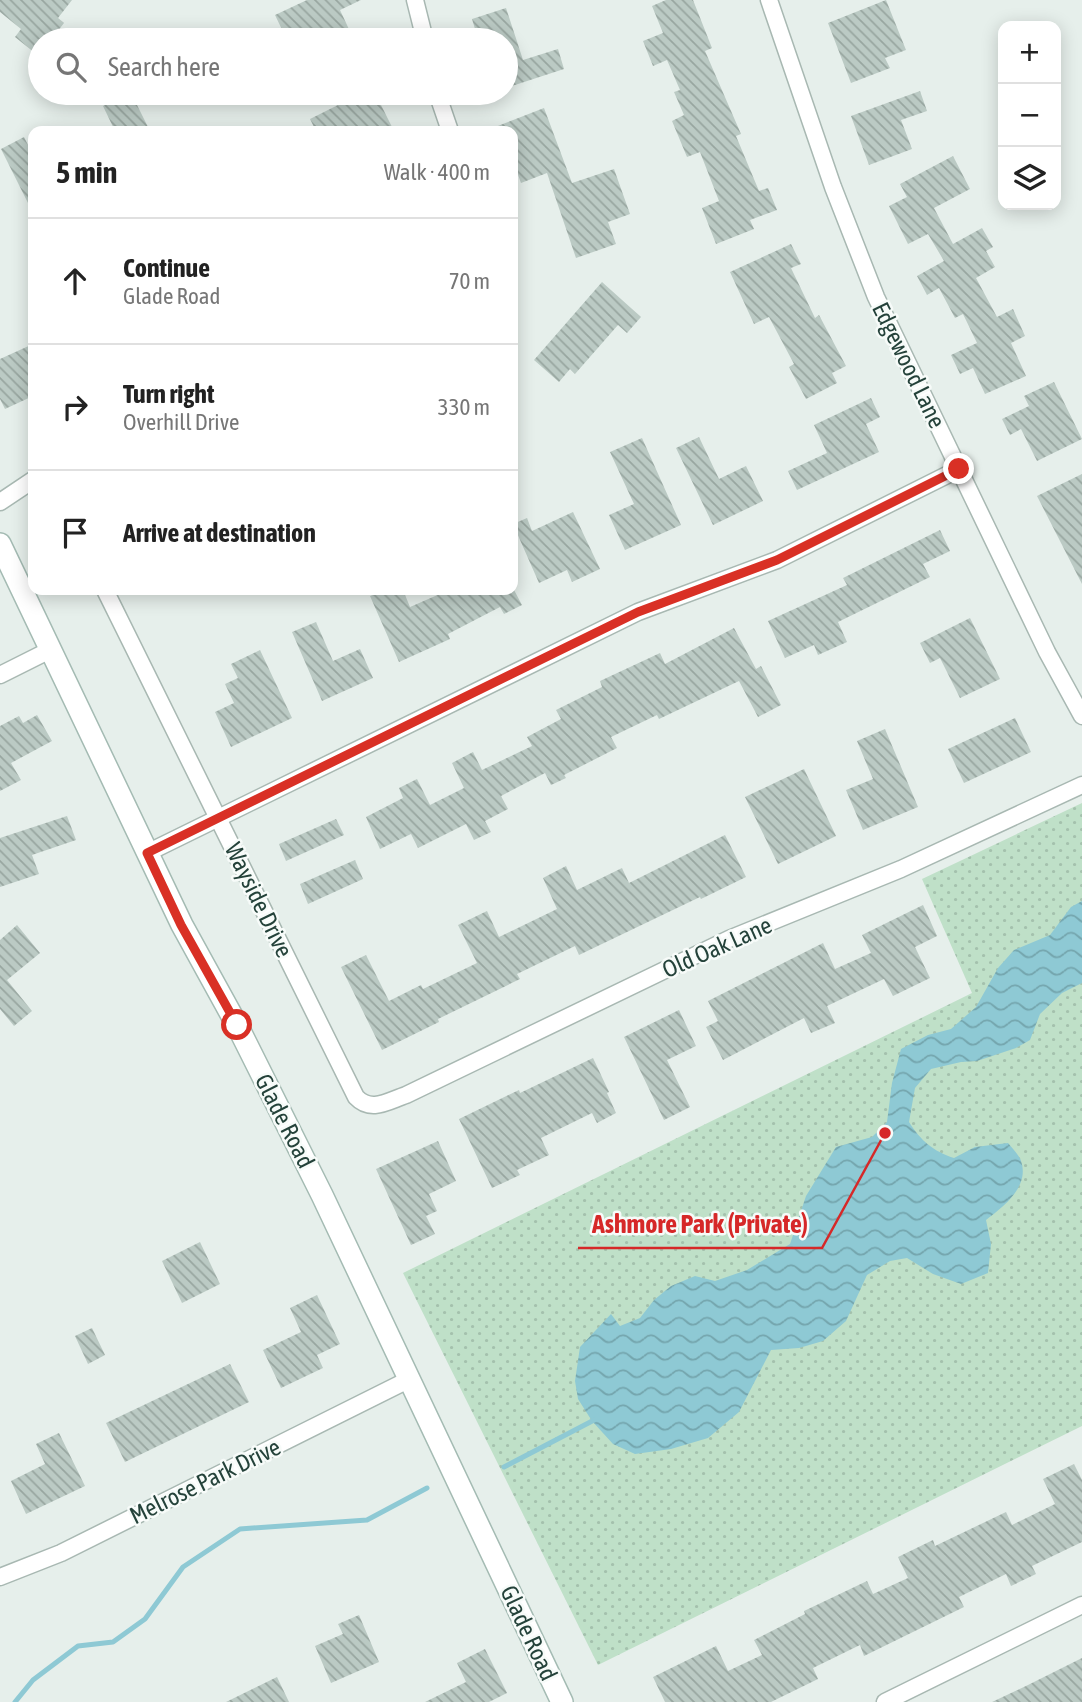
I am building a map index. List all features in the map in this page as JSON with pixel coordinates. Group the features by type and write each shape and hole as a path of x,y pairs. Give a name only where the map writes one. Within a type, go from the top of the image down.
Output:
{"main road":[{"name":"Glade Road","path":"0,544 181,925 237,1025 302,1155 562,1702"}],"street":[{"path":"415,0 422,28"},
{"name":"Edgewood Lane","path":"769,0 833,187 876,297 1047,652 1082,716"},
{"path":"441,105 448,126"},
{"path":"147,853 638,612 777,560 959,469"},
{"path":"0,502 28,483"},
{"name":"Wayside Drive","path":"108,595 356,1097"},
{"path":"0,675 50,650"},
{"name":"Old Oak Lane","path":"356,1097 363,1104 374,1106 406,1095 729,939 901,869 1082,785"},
{"name":"Melrose Park Drive","path":"0,1577 61,1552 408,1380"},
{"path":"885,1702 1082,1605"}],"green space":[{"path":"1082,803 1082,1426 598,1665 403,1273 972,993 922,879"}],"water":[{"path":"1082,901 1082,983 1062,993 1040,1014 1030,1040 1016,1048 977,1061 931,1069 915,1088 909,1122 918,1135 934,1149 954,1158 975,1147 1008,1143 1021,1161 1022,1179 1018,1188 1007,1202 986,1220 991,1244 988,1273 961,1284 933,1274 907,1258 890,1261 867,1275 846,1321 823,1341 799,1348 771,1350 739,1412 708,1438 671,1449 635,1454 613,1444 592,1421 578,1399 575,1381 580,1347 611,1314 620,1326 640,1318 654,1300 671,1286 695,1276 715,1281 747,1270 790,1244 806,1196 836,1147 872,1137 887,1122 892,1083 901,1049 928,1035 951,1029 976,1007 998,968 1014,950 1050,935 1071,907"}],"building":[{"path":"0,0 72,0 58,18 64,23 60,28 28,28 28,47 15,37 21,29 0,12"},
{"path":"307,0 361,0 340,10 348,28 281,28 275,15"},
{"path":"666,0 693,0 712,48 705,51 741,134 736,136 759,191 768,188 777,210 750,220 754,229 716,244 702,208 719,201 700,152 687,157 672,121 684,115 674,92 680,90 667,60 653,66 643,41 663,33 652,6"},
{"path":"886,0 906,50 885,58 890,68 851,83 828,23"},
{"path":"506,8 513,28 475,28 472,19"},
{"path":"518,45 523,60 558,49 564,69 518,84"},
{"path":"920,91 927,111 901,120 912,149 869,165 851,116"},
{"path":"137,105 148,126 113,126 103,106"},
{"path":"338,105 381,105 392,126 314,126 310,119"},
{"path":"544,108 572,183 614,169 630,214 608,222 616,244 576,258 547,173 521,183 518,175 518,126 498,126"},
{"path":"24,137 28,145 28,203 1,149"},
{"path":"953,156 970,189 934,208 953,244 982,228 993,247 986,251 995,267 976,278 997,317 1013,309 1025,336 1011,343 1026,376 985,394 973,368 960,374 951,355 977,343 963,314 955,318 939,288 927,295 917,276 944,261 928,234 908,244 889,206 907,197 900,184"},
{"path":"791,244 801,264 791,268 815,318 819,315 846,366 832,373 837,383 806,399 789,367 794,364 769,317 754,324 730,272"},
{"path":"602,282 641,317 627,333 618,325 575,374 570,369 559,382 534,360"},
{"path":"28,346 28,398 5,409 0,399 0,359"},
{"path":"1054,382 1082,439 1037,461 1021,429 1010,435 1002,419 1029,406 1024,396"},
{"path":"871,398 880,417 866,424 879,452 797,490 788,471 827,453 814,425"},
{"path":"699,437 719,479 746,466 763,501 713,525 676,448"},
{"path":"642,438 681,525 625,550 609,515 634,504 610,452"},
{"path":"1082,474 1082,584 1037,496"},
{"path":"573,512 600,569 572,582 567,570 539,583 518,535 518,522 527,518 532,531"},
{"path":"940,530 950,551 923,564 930,577 838,622 847,642 818,655 814,645 785,658 768,621 847,585 843,578"},
{"path":"405,595 410,607 438,595 517,595 522,605 504,614 500,607 448,634 450,639 399,662 370,596"},
{"path":"970,618 1000,679 960,698 940,658 930,663 920,643"},
{"path":"316,622 333,661 360,649 373,678 322,701 292,632"},
{"path":"734,628 756,669 761,666 781,705 758,717 739,681 659,719 657,715 611,737 617,748 564,775 566,778 551,785 545,773 501,796 508,809 485,821 491,832 474,840 466,824 418,848 411,834 380,849 366,817 403,798 399,788 417,779 430,805 464,788 452,763 473,752 482,770 532,746 527,737 561,719 556,710 602,687 600,681 660,653 665,664"},
{"path":"260,650 292,718 231,747 215,712 234,703 225,684 238,678 231,664"},
{"path":"37,715 52,741 11,763 21,780 0,791 0,726 19,716 23,723"},
{"path":"1015,718 1031,752 964,783 948,749"},
{"path":"885,729 918,807 863,830 846,790 873,779 857,741"},
{"path":"804,769 836,836 778,864 745,797"},
{"path":"67,816 76,840 32,855 39,874 0,887 0,838"},
{"path":"336,819 344,835 286,861 279,844"},
{"path":"725,835 746,877 579,955 575,946 517,974 520,979 382,1050 341,967 366,955 389,1001 421,985 423,989 477,963 458,925 487,911 499,937 557,909 543,878 566,866 577,890 622,868 629,883"},
{"path":"355,860 363,879 308,904 300,884"},
{"path":"923,905 937,936 915,947 930,978 893,996 884,979 827,1006 835,1023 811,1033 804,1018 723,1060 706,1027 718,1021 708,1001 823,943 835,969 871,953 862,935"},
{"path":"17,925 40,953 7,980 32,1011 14,1026 0,1009 0,940"},
{"path":"679,1010 696,1046 667,1060 690,1107 664,1120 624,1037"},
{"path":"593,1058 616,1113 597,1123 592,1113 541,1138 549,1155 517,1170 520,1175 492,1188 459,1119"},
{"path":"438,1141 456,1181 429,1194 437,1211 426,1216 435,1234 411,1245 376,1169"},
{"path":"200,1242 220,1284 182,1303 162,1261"},
{"path":"317,1295 340,1344 317,1355 323,1368 281,1388 263,1350 301,1332 290,1308"},
{"path":"92,1328 105,1355 88,1364 75,1336"},
{"path":"230,1364 249,1402 125,1462 106,1423"},
{"path":"59,1433 85,1486 26,1514 11,1481 45,1464 36,1444"},
{"path":"1074,1464 1082,1480 1082,1542 1032,1566 1036,1574 1011,1586 1006,1574 959,1597 964,1607 864,1656 860,1645 813,1668 818,1679 771,1702 665,1702 653,1677 716,1646 728,1671 762,1655 754,1640 805,1614 804,1611 867,1581 873,1594 908,1578 898,1557 933,1540 935,1546 1006,1512 1012,1525 1055,1504 1043,1479"},
{"path":"359,1615 379,1662 331,1683 315,1646 343,1634 338,1624"},
{"path":"485,1649 507,1693 489,1702 425,1702 466,1682 457,1663"},
{"path":"1082,1658 1082,1702 992,1702 1028,1685"},
{"path":"277,1677 289,1702 226,1702"}],"waterway":[{"path":"504,1467 598,1418"},
{"path":"15,1702 33,1680 78,1646 113,1642 145,1619 183,1567 240,1529 367,1520 427,1488"}],"place":[{"name":"Ashmore Park (Private)","path":"885,1133"}],"route":[{"path":"237,1025 181,925 147,853 638,612 777,560 959,469"}]}
